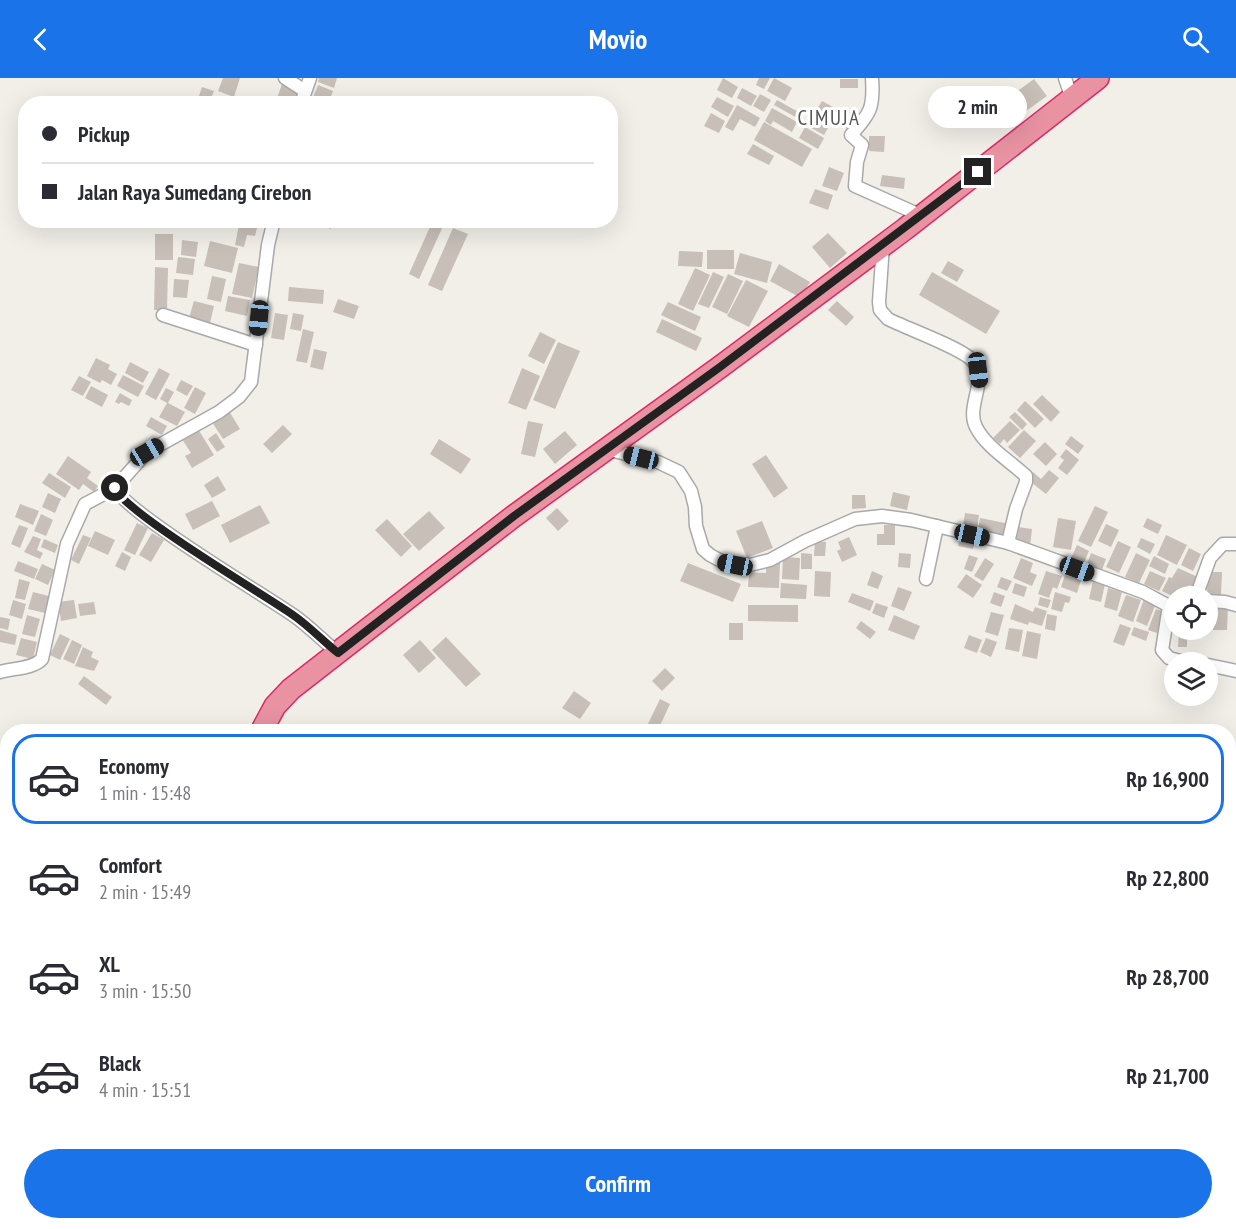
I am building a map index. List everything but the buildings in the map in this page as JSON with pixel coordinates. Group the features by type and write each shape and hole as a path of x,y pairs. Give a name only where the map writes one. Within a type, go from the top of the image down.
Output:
{"highway":[{"path":"265,724 275,706 291,689 514,516 922,216 1098,78"}],"street":[{"path":"285,78 305,91"},
{"path":"303,96 310,78"},
{"path":"872,78 871,111 851,135 862,146 857,162 855,186 922,216"},
{"path":"1065,78 1072,99"},
{"path":"0,672 38,664 42,659 68,544 85,504 115,488 147,452 219,412 239,397 251,382 272,228"},
{"path":"883,245 880,310 888,320 960,352 972,360 978,370 979,383 973,407 975,425 981,436 1026,476 1008,543"},
{"path":"163,315 256,345"},
{"path":"606,449 658,462 679,472 691,491 696,526 703,549 729,564 750,565 770,560 805,541 855,519 882,516 911,520 1008,543 1164,601"},
{"path":"115,488 124,500 156,524 296,616 338,653"},
{"path":"926,579 937,526"},
{"path":"1200,586 1210,558 1223,544 1236,544"},
{"path":"1218,602 1236,605"},
{"path":"1164,634 1162,643 1164,652"},
{"path":"1218,667 1236,670"}],"district":[{"name":"CIMUJA","path":"829,118"}],"route":[{"path":"115,488 124,500 156,524 296,616 338,653 514,516 720,367 978,172"}]}
